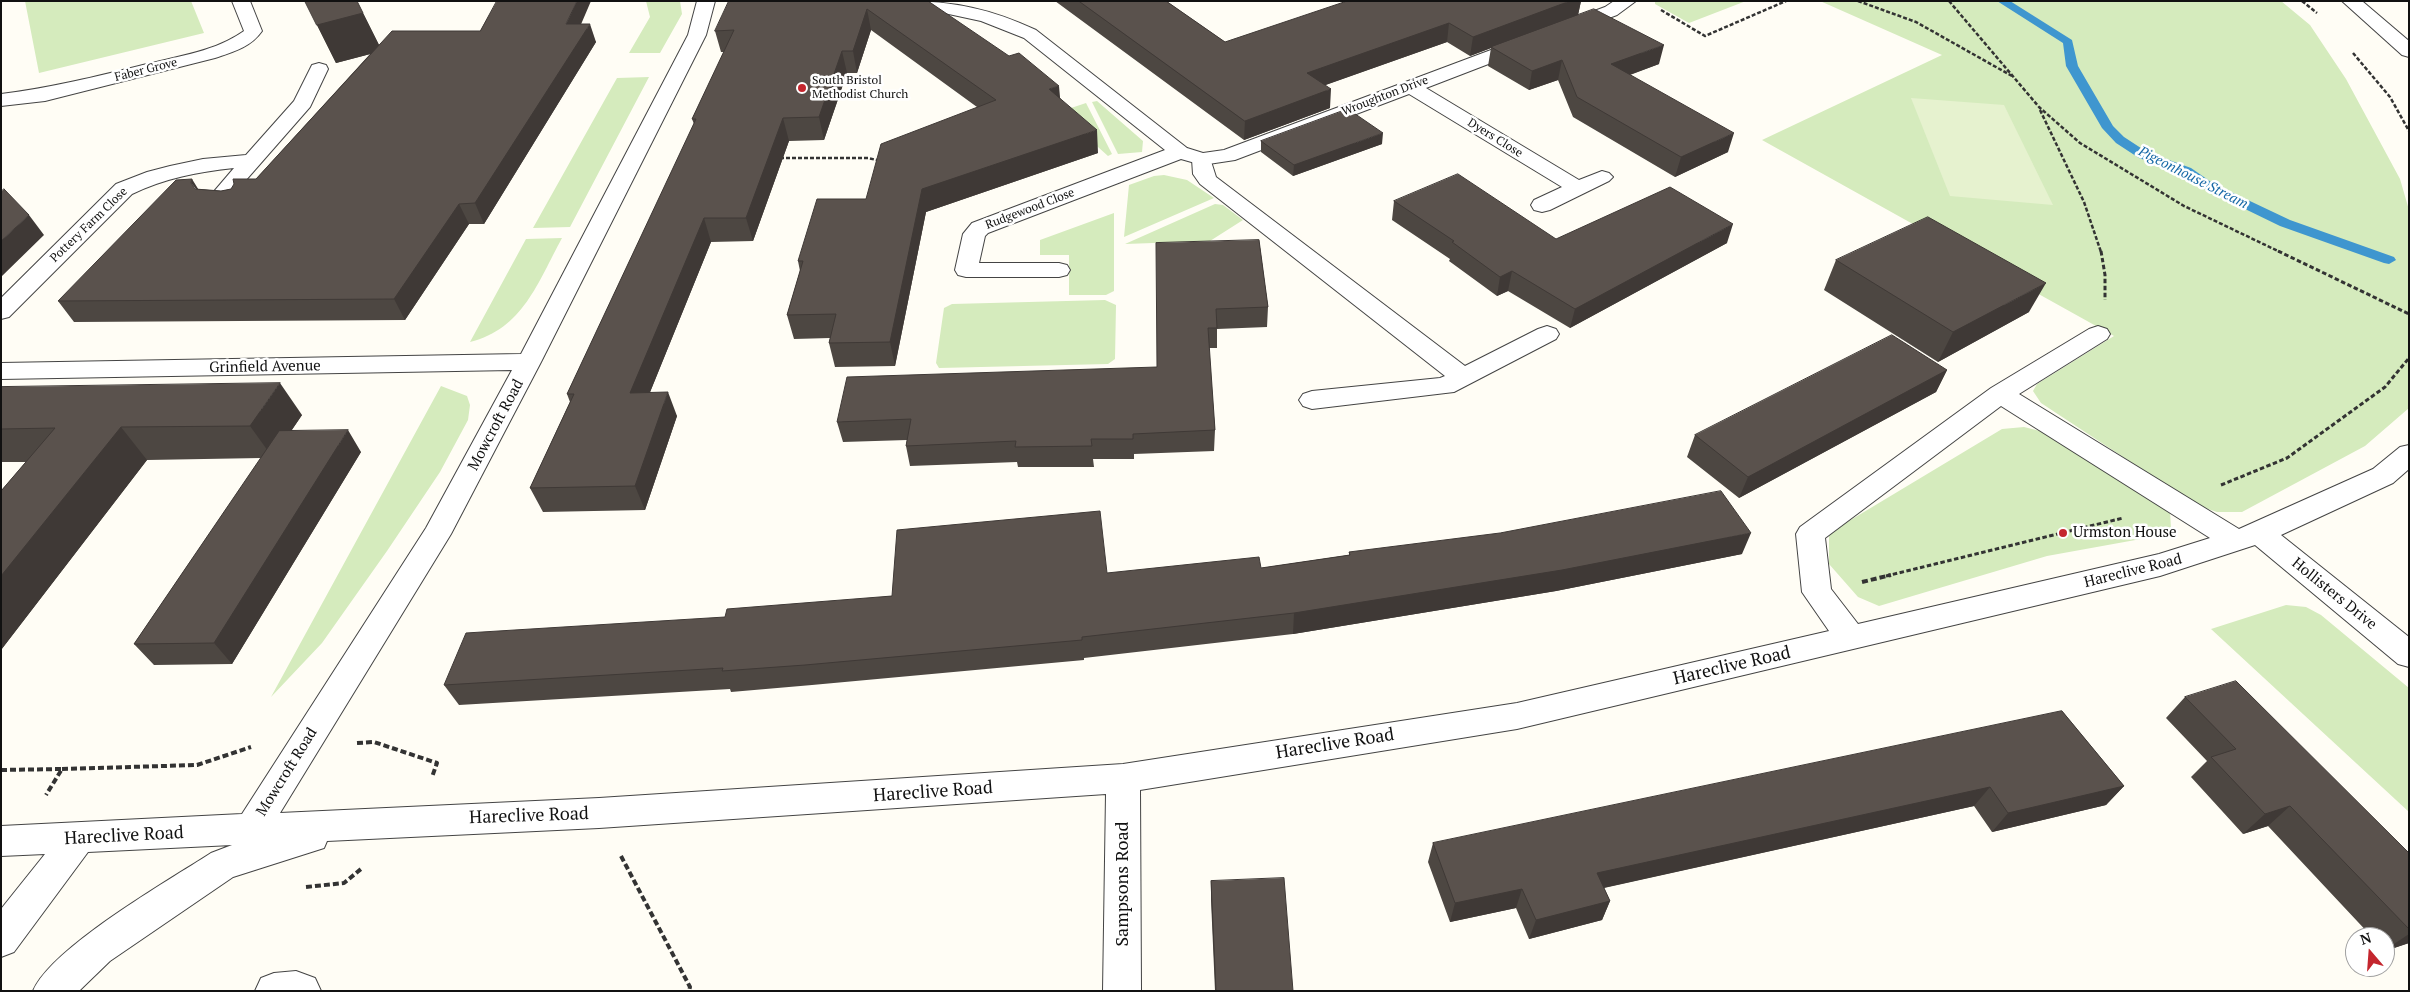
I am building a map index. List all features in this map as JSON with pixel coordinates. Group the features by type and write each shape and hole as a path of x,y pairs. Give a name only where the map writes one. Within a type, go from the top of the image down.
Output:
{"street":[{"name":"Faber Grove","path":"1,100 45,95 208,54 235,45 253,31 241,1"},
{"name":"Mowcroft Road","path":"251,830 437,534 529,362 697,35 706,1"},
{"name":"Wroughton Drive","path":"913,1 979,13 1004,21 1030,34 1180,152 1187,156 1202,159 1228,156 1611,11 1627,1"},
{"path":"2351,1 2409,52"},
{"path":"234,203 216,202 303,103 319,69"},
{"name":"Dyers Close","path":"1412,86 1578,188"},
{"name":"Rudgewood Close","path":"1059,270 966,270 974,234 980,228 1180,152"},
{"path":"1202,159 1204,174 1207,180 1463,377"},
{"name":"Pottery Farm Close","path":"1,312 124,189 146,180 196,167 226,162 252,161"},
{"path":"1542,205 1602,178"},
{"path":"1312,400 1430,389 1444,386 1548,334"},
{"path":"1852,639 1817,592 1810,534 2000,394 2098,334"},
{"name":"Grinfield Avenue","path":"1,372 529,362"},
{"path":"2000,394 2248,537"},
{"name":"Hareclive Road","path":"1,841 78,839 599,813 1123,778 1517,716 1852,639 2160,565 2248,537 2383,476 2409,454"},
{"name":"Hollisters Drive","path":"2248,537 2409,655"},
{"name":"Sampsons Road","path":"1122,991 1123,778"},
{"path":"52,991 96,949 222,864 352,824"},
{"path":"1,940 15,919 78,839"},
{"path":"274,991 296,989 302,991"}],"path":[{"path":"1658,8 1705,36 1786,1"},
{"path":"1858,1 1916,22 2015,78"},
{"path":"1949,1 2039,107 2080,143 2184,206 2409,314"},
{"path":"2302,1 2317,13"},
{"path":"2348,47 2390,97 2409,131"},
{"path":"2039,107 2085,204 2101,252 2106,298 2098,334"},
{"path":"780,158 868,158 881,161 889,166"},
{"path":"599,813 690,987 689,991"},
{"path":"296,887 344,884 414,821"}],"green space":[{"path":"25,1 191,1 204,33 39,73"},
{"path":"646,1 680,1 682,14 660,53 629,53 650,17"},
{"path":"1655,1 1746,1 1689,23 1655,4"},
{"path":"1820,1 2281,1 2310,25 2346,79 2400,179 2409,210 2409,408 2365,446 2242,512 2217,512 2196,505 2041,403 2033,391 2037,384 2114,336 1762,140 1942,55"},
{"path":"649,77 570,227 533,228 617,78"},
{"path":"1911,98 2004,105 2053,205 1950,196"},
{"path":"1097,101 1143,141 1142,152 1118,154 1092,102"},
{"path":"1086,103 1112,154 1108,156 1059,112"},
{"path":"1164,175 1187,180 1214,198 1124,237 1129,185 1154,176"},
{"path":"1215,204 1223,205 1243,220 1210,241 1125,244"},
{"path":"1114,213 1114,291 1106,295 1069,295 1069,255 1040,255 1040,240"},
{"path":"562,238 536,287 516,315 488,336 470,342 526,239"},
{"path":"1105,300 1116,305 1115,359 1108,364 939,368 936,363 944,308 952,304"},
{"path":"441,386 467,396 470,405 468,420 440,472 322,643 271,697"},
{"path":"2024,427 2048,433 2170,511 2171,529 2152,537 2047,556 1879,606 1858,597 1829,564 1829,533 2002,429"},
{"path":"2286,605 2306,607 2321,615 2409,688 2409,812 2211,629"}],"building":[{"path":"305,1 357,1 363,13 317,25"},
{"path":"497,1 577,1 566,24 590,24 475,203 459,204 394,299 58,301 176,180 192,179 191,183 195,189 221,191 231,189 234,184 233,179 256,179 392,31 480,31"},
{"path":"729,1 928,1 1009,56 1019,53 1059,86 1049,89 1097,130 922,189 890,342 829,343 836,314 787,315 803,261 798,261 817,199 866,199 881,144 996,100 867,9 853,51 842,51 819,117 783,118 746,218 704,218 630,393 668,392 635,486 530,488 574,394 567,394 696,119 692,119 734,30 715,31"},
{"path":"1079,1 1166,1 1225,42 1347,1 1570,1 1473,37 1449,23 1307,73 1331,89 1245,121"},
{"path":"1594,9 1664,45 1611,64 1734,133 1681,157 1577,97 1562,60 1532,71 1491,47"},
{"path":"1348,109 1383,133 1294,165 1261,141"},
{"path":"1458,174 1556,239 1670,187 1733,224 1575,309 1512,271 1500,277 1452,242 1454,241 1394,201"},
{"path":"4,189 29,215 1,241 1,192"},
{"path":"1928,217 2046,283 1953,332 1836,260"},
{"path":"1259,240 1268,307 1216,309 1217,328 1208,328 1215,430 1133,434 1133,439 1091,439 1092,446 1015,447 1016,441 906,446 911,419 837,422 847,377 1157,367 1156,243"},
{"path":"1892,335 1947,370 1748,477 1695,435"},
{"path":"280,383 250,426 121,427 1,576 1,491 55,428 1,429 1,387"},
{"path":"348,430 214,643 134,644 279,431"},
{"path":"1721,491 1751,533 1562,570 1294,613 1082,637 1082,640 805,665 722,671 723,668 444,685 466,633 725,617 727,609 892,596 897,530 1100,511 1107,573 1259,557 1261,568 1350,555 1349,552 1500,533"},
{"path":"2236,681 2409,853 2409,929 2290,806 2265,814 2211,757 2236,749 2185,697"},
{"path":"2062,711 2124,786 2008,813 1990,787 1597,873 1610,901 1536,920 1522,889 1455,903 1433,843"},
{"path":"1284,878 1293,991 1216,991 1211,881"}],"waterway":[{"name":"Pigeonhouse Stream","path":"2002,1 2068,42 2072,66 2108,128 2120,140 2143,155 2187,171 2210,187 2285,223 2389,260"}],"place":[{"name":"South Bristol Methodist Church","path":"802,88"},
{"name":"Urmston House","path":"2063,533"}]}
